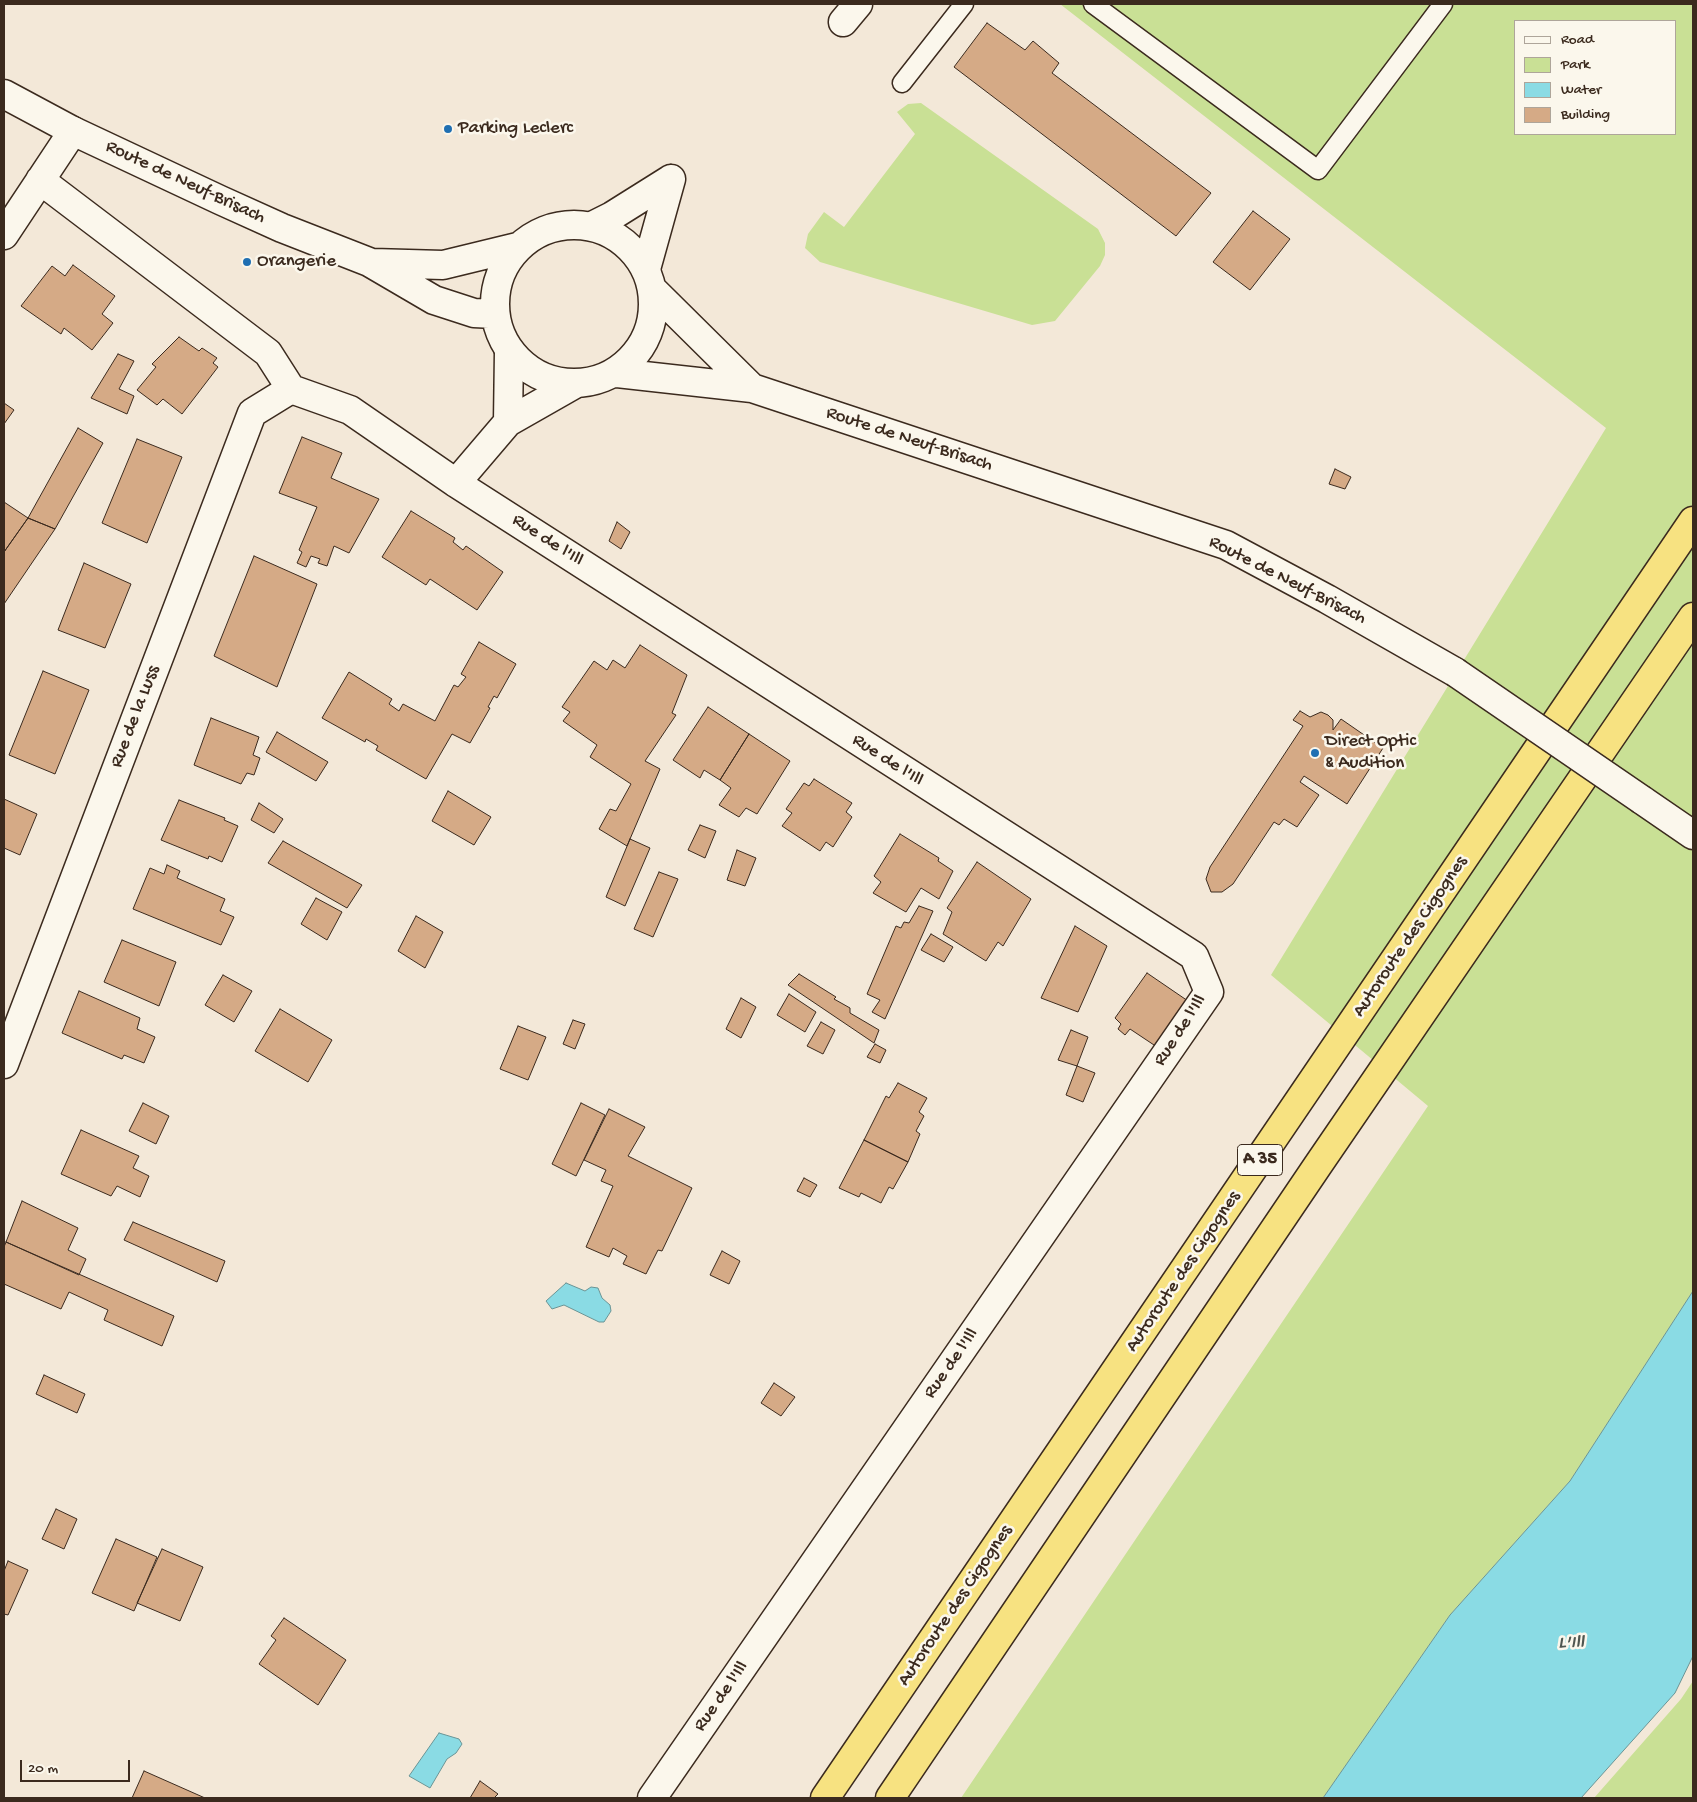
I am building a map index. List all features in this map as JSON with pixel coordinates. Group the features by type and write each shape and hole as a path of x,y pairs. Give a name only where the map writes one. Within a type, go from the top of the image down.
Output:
{"highway":[{"name":"Autoroute des Cigognes","path":"825,1798 1693,521"},
{"name":"A 35","path":"890,1798 1312,1173 1693,616"}],"street":[{"name":"Route de Neuf-Brisach","path":"4,94 73,130 282,228 369,262 434,300 474,313 494,314"},
{"path":"4,235 73,130"},
{"path":"456,483 508,422 573,385 617,373 648,337 650,280 671,179 612,216 592,226 552,227 517,247 498,278 494,314 509,351 508,422"},
{"path":"40,180 268,353 291,389"},
{"path":"592,226 624,242 650,280"},
{"name":"Route de Neuf-Brisach","path":"369,262 443,265 517,247"},
{"name":"Route de Neuf-Brisach","path":"650,280 752,388"},
{"path":"509,351 536,376 573,385"},
{"name":"Route de Neuf-Brisach","path":"617,373 752,388 1226,545 1327,599 1455,672 1693,835"},
{"name":"Rue de l'Ill","path":"291,389 350,410 456,483 1194,956 1210,992 652,1798"},
{"name":"Rue de la Luss","path":"4,1064 252,413 291,389"}],"lane":[{"path":"902,83 964,4"},
{"path":"1093,4 1318,170 1443,4"}],"green space":[{"path":"1060,4 1693,4 1693,1291 1570,1481 1450,1615 1323,1798 961,1798 1428,1106 1271,975 1606,428"},
{"path":"921,103 1098,229 1105,243 1105,255 1100,266 1055,321 1032,325 820,262 805,248 808,234 824,212 844,227 915,134 897,112 908,104"},
{"path":"1693,1681 1693,1798 1594,1798 1681,1699"}],"water":[{"path":"566,1283 585,1291 591,1287 598,1288 602,1298 610,1305 611,1311 604,1322 599,1322 564,1305 552,1309 546,1301"},
{"name":"L'Ill","path":"1693,1291 1693,1656 1675,1693 1581,1798 1323,1798 1450,1615 1570,1481"},
{"path":"439,1733 459,1739 462,1744 456,1753 447,1759 430,1788 409,1776"}],"building":[{"path":"987,23 1025,50 1033,41 1059,63 1052,73 1211,193 1176,236 954,67"},
{"path":"1253,211 1290,239 1250,290 1213,262"},
{"path":"73,265 115,296 102,314 113,323 92,350 64,328 61,334 21,306 52,266 65,276"},
{"path":"179,337 199,351 202,348 217,358 213,363 218,367 182,414 163,399 157,405 137,390 156,367 152,364"},
{"path":"118,354 134,361 119,389 134,396 127,414 91,398"},
{"path":"4,403 14,410 4,424"},
{"path":"78,428 103,443 55,529 28,518"},
{"path":"302,437 342,453 331,478 379,499 349,553 334,546 327,566 318,563 320,559 311,556 306,567 297,563 302,552 299,550 317,507 279,493"},
{"path":"137,439 182,457 147,543 102,523"},
{"path":"1335,469 1351,477 1345,489 1329,484"},
{"path":"4,502 28,518 4,552"},
{"path":"411,511 455,538 453,542 463,550 466,546 503,572 477,610 430,579 426,585 382,557"},
{"path":"28,518 55,529 4,604 4,552"},
{"path":"617,522 630,532 621,549 609,541"},
{"path":"254,556 317,584 277,687 214,656"},
{"path":"84,563 131,584 105,648 58,630"},
{"path":"479,642 516,664 497,698 494,696 488,707 490,708 470,743 452,734 426,779 376,750 378,746 366,739 365,742 322,718 349,672 392,699 389,704 399,711 403,704 435,721 454,685 458,687 466,677 461,674"},
{"path":"640,645 687,675 672,713 676,715 645,761 660,769 627,846 599,829 610,809 616,811 631,784 590,757 597,745 563,721 570,712 562,707 594,661 607,670 613,660 625,668"},
{"path":"43,671 89,690 55,774 9,755"},
{"path":"708,707 749,734 720,780 704,770 700,778 673,760"},
{"path":"1300,711 1310,717 1321,712 1328,715 1333,720 1333,730 1341,719 1383,748 1347,804 1304,776 1300,782 1319,795 1297,827 1284,819 1279,825 1274,822 1233,884 1222,892 1211,892 1206,879 1210,867 1303,726 1293,720"},
{"path":"211,718 259,737 253,755 260,758 254,775 247,773 241,784 194,765"},
{"path":"277,732 328,762 316,781 266,752"},
{"path":"749,734 790,761 757,814 746,808 739,817 719,805 731,788 720,780"},
{"path":"814,779 852,803 846,812 852,817 833,847 826,842 820,851 782,826 792,813 786,809 804,783 809,786"},
{"path":"448,791 491,817 474,845 432,821"},
{"path":"4,799 37,814 20,855 4,848"},
{"path":"179,800 225,818 224,820 238,826 222,862 209,856 208,859 161,840"},
{"path":"259,803 283,819 274,833 251,820"},
{"path":"700,825 716,831 705,858 688,850"},
{"path":"900,834 939,858 938,861 953,871 939,899 921,888 906,912 873,893 881,882 874,876"},
{"path":"630,839 650,848 625,906 606,897"},
{"path":"283,841 362,885 347,908 268,863"},
{"path":"737,850 756,858 745,886 727,880"},
{"path":"977,862 1031,899 1003,946 998,942 986,961 943,934 952,912 947,908"},
{"path":"167,865 180,871 177,878 225,899 220,911 234,917 221,945 133,909 150,868 164,874"},
{"path":"659,872 678,879 653,937 634,929"},
{"path":"316,898 342,912 327,940 301,924"},
{"path":"919,906 933,911 885,1019 872,1012 880,1000 867,994 896,926 901,928 904,922 909,923"},
{"path":"416,916 443,932 425,968 398,951"},
{"path":"1075,926 1107,946 1078,1012 1041,998"},
{"path":"931,934 953,947 944,962 921,950"},
{"path":"122,940 176,962 159,1006 104,982"},
{"path":"1147,973 1188,1001 1157,1047 1130,1029 1125,1035 1118,1029 1121,1024 1115,1018"},
{"path":"799,974 836,997 834,999 850,1008 850,1013 879,1030 874,1043 788,985"},
{"path":"223,975 252,991 234,1022 205,1005"},
{"path":"79,991 140,1018 137,1029 155,1037 144,1063 124,1055 122,1059 62,1033"},
{"path":"789,994 816,1012 805,1032 777,1015"},
{"path":"741,998 756,1007 741,1038 726,1029"},
{"path":"280,1009 332,1040 308,1082 255,1051"},
{"path":"573,1020 585,1024 575,1049 563,1044"},
{"path":"821,1022 835,1030 823,1054 807,1046"},
{"path":"518,1026 546,1037 528,1080 500,1069"},
{"path":"1071,1030 1088,1037 1077,1066 1058,1060"},
{"path":"875,1044 886,1050 880,1063 867,1057"},
{"path":"1077,1066 1095,1073 1083,1102 1066,1095"},
{"path":"898,1083 927,1098 919,1112 924,1116 916,1131 920,1134 908,1162 864,1140 886,1096 889,1098"},
{"path":"143,1103 169,1116 156,1144 129,1131"},
{"path":"581,1103 605,1115 576,1176 552,1164"},
{"path":"609,1109 645,1127 628,1156 692,1188 662,1251 658,1250 646,1274 623,1264 627,1256 613,1248 609,1257 586,1247 613,1186 601,1181 606,1170 584,1160"},
{"path":"81,1130 139,1156 133,1168 149,1176 140,1197 117,1186 111,1196 61,1174"},
{"path":"864,1140 908,1162 893,1189 889,1187 881,1203 861,1193 859,1197 839,1188"},
{"path":"804,1178 817,1185 810,1197 797,1191"},
{"path":"22,1201 78,1228 68,1250 86,1259 79,1275 6,1242"},
{"path":"133,1222 225,1261 217,1282 124,1240"},
{"path":"6,1242 174,1316 162,1346 104,1320 108,1310 69,1292 61,1309 4,1284 4,1247"},
{"path":"722,1251 740,1261 729,1284 710,1275"},
{"path":"44,1375 85,1394 77,1413 36,1394"},
{"path":"774,1383 795,1397 781,1416 761,1403"},
{"path":"56,1509 77,1519 64,1549 42,1539"},
{"path":"116,1539 157,1557 134,1611 92,1593"},
{"path":"162,1549 203,1567 180,1621 137,1603"},
{"path":"8,1561 28,1570 8,1615 4,1614 4,1571"},
{"path":"284,1618 346,1660 318,1705 259,1664 276,1640 271,1636"},
{"path":"144,1771 205,1798 132,1798"},
{"path":"480,1781 498,1794 494,1798 470,1798"}],"place":[{"name":"Parking Leclerc","path":"448,129"},
{"name":"Orangerie","path":"247,262"},
{"name":"Direct Optic & Audition","path":"1315,753"}]}
